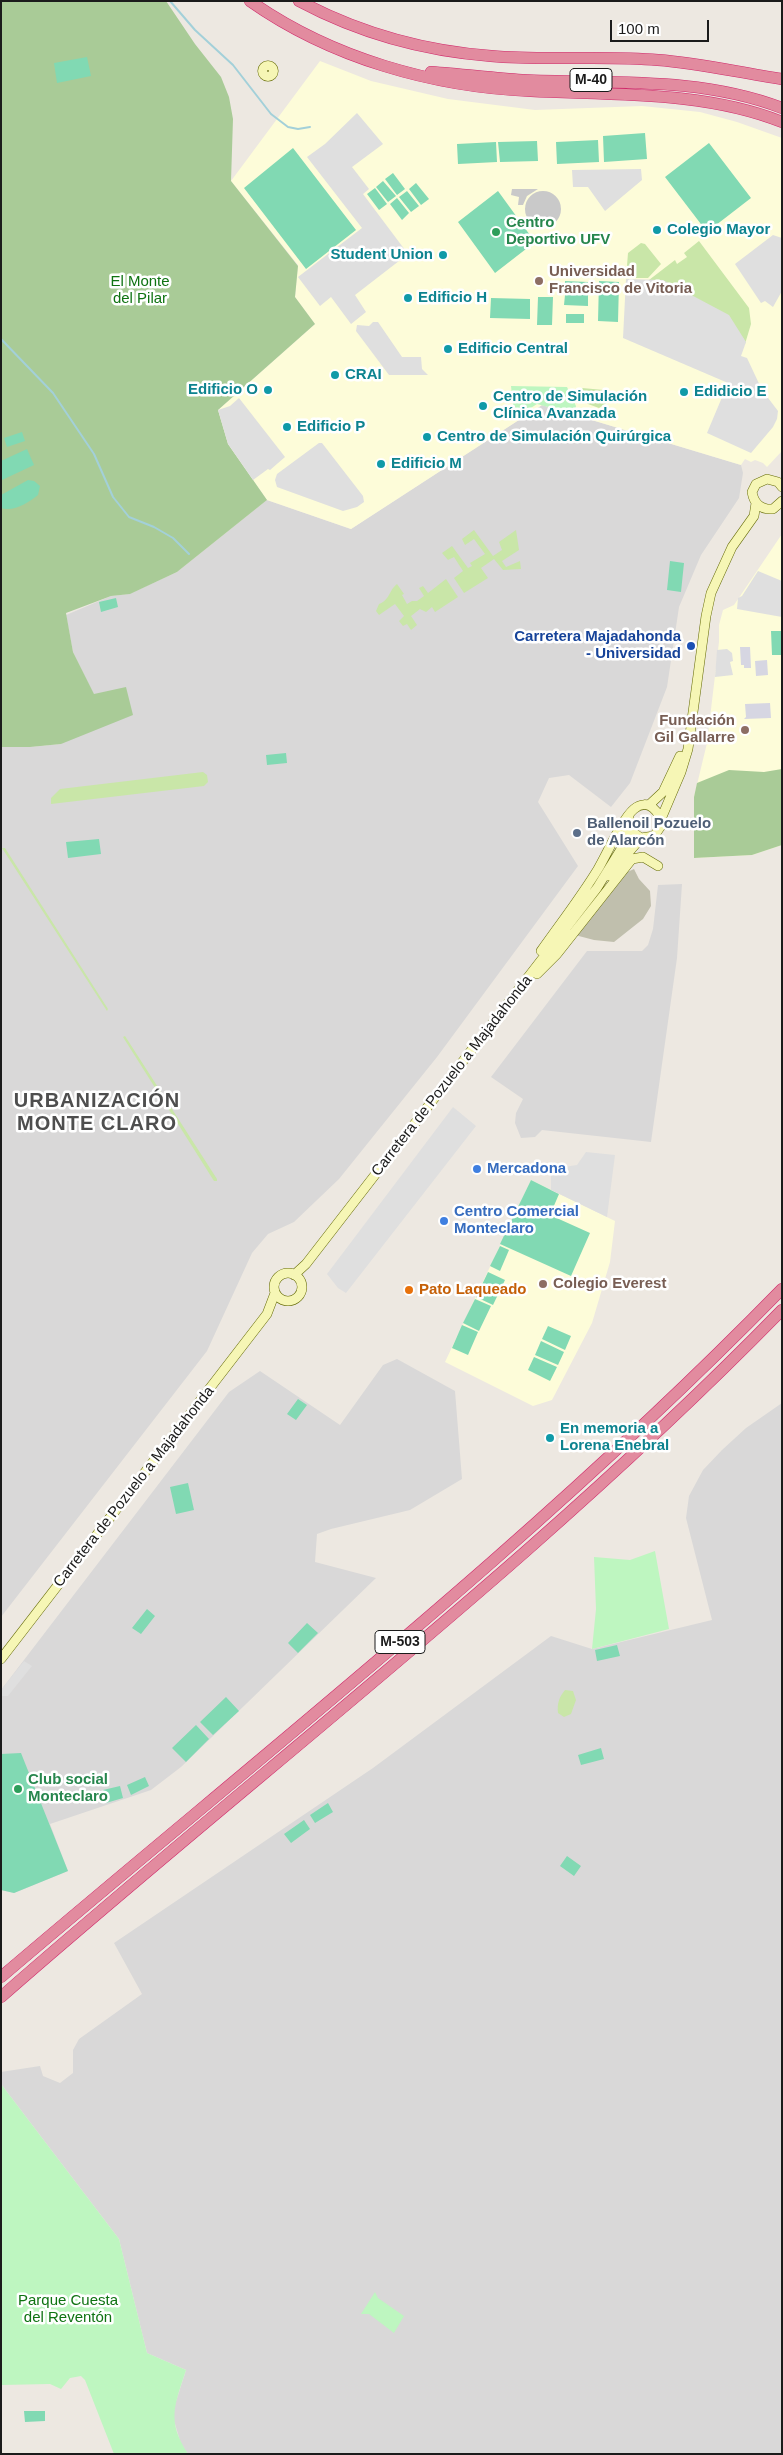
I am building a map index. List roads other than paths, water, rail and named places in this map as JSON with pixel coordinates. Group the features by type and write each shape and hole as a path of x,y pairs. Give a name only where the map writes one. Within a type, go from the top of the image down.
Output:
{"highway":[{"name":"M-40","path":"250,1 314,39 344,52 397,69 522,80 657,82 705,89 782,108"},
{"name":"M-40","path":"299,1 325,15 375,34 428,48 492,56 657,60 712,67 752,75 782,85"},
{"path":"397,69 464,86 529,91 644,95 704,102 782,122"},
{"path":"752,75 782,79"},
{"name":"M-503","path":"1,1976 347,1687 517,1541 648,1420 782,1289"},
{"name":"M-503","path":"1,1997 497,1578 657,1432 782,1310"}],"street":[{"path":"769,509 762,508 756,503 752,495 754,486 765,479 778,479 782,487"},
{"path":"750,522 769,509 777,507 782,501"},
{"path":"629,818 629,828 641,838 650,838 657,834 661,826 661,819 685,758 695,705 706,616 711,593 728,554 755,513 756,503"},
{"path":"499,1014 598,870 636,808 649,806 662,792 674,771 695,705"},
{"path":"649,806 658,812 661,819"},
{"name":"Carretera de Pozuelo a Majadahonda","path":"597,888 626,840 629,828"},
{"name":"Carretera de Pozuelo a Majadahonda","path":"294,1275 306,1264 597,888 641,838"},
{"path":"499,1014 556,954 632,859 643,857 658,866"},
{"name":"Carretera de Pozuelo a Majadahonda","path":"301,1282 306,1264"},
{"path":"284,1274 294,1275 301,1282 299,1296 291,1301 285,1301 276,1293 275,1284 278,1278 284,1274"},
{"name":"Carretera de Pozuelo a Majadahonda","path":"266,1317 276,1293"},
{"name":"Carretera de Pozuelo a Majadahonda","path":"1,1659 266,1317 285,1301"}],"waterway":[{"path":"170,1 195,30 233,65 271,114 288,127 298,129 310,127"},
{"path":"1,339 53,393 94,454 113,497 129,517 154,527 173,538 189,554"}],"place":[{"name":"Colegio Mayor","path":"657,230"},
{"name":"Centro Deportivo UFV","path":"496,232"},
{"name":"Student Union","path":"443,255"},
{"name":"Universidad Francisco de Vitoria","path":"539,281"},
{"name":"Edificio H","path":"408,298"},
{"name":"Edificio Central","path":"448,349"},
{"name":"CRAI","path":"335,375"},
{"name":"Edificio O","path":"268,390"},
{"name":"Edidicio E","path":"684,392"},
{"name":"Centro de Simulación Clínica Avanzada","path":"483,406"},
{"name":"Edificio P","path":"287,427"},
{"name":"Centro de Simulación Quirúrgica","path":"427,437"},
{"name":"Edificio M","path":"381,464"},
{"name":"Carretera Majadahonda - Universidad","path":"691,646"},
{"name":"Fundación Gil Gallarre","path":"745,730"},
{"name":"Ballenoil Pozuelo de Alarcón","path":"577,833"},
{"name":"Mercadona","path":"477,1169"},
{"name":"Centro Comercial Monteclaro","path":"444,1221"},
{"name":"Colegio Everest","path":"543,1284"},
{"name":"Pato Laqueado","path":"409,1290"},
{"name":"En memoria a Lorena Enebral","path":"550,1438"},
{"name":"Club social Monteclaro","path":"18,1789"}],"district":[{"name":"URBANIZACIÓN MONTE CLARO","path":"97,1112"}],"park label":[{"name":"El Monte del Pilar","path":"140,290"},
{"name":"Parque Cuesta del Reventón","path":"68,2310"}]}
